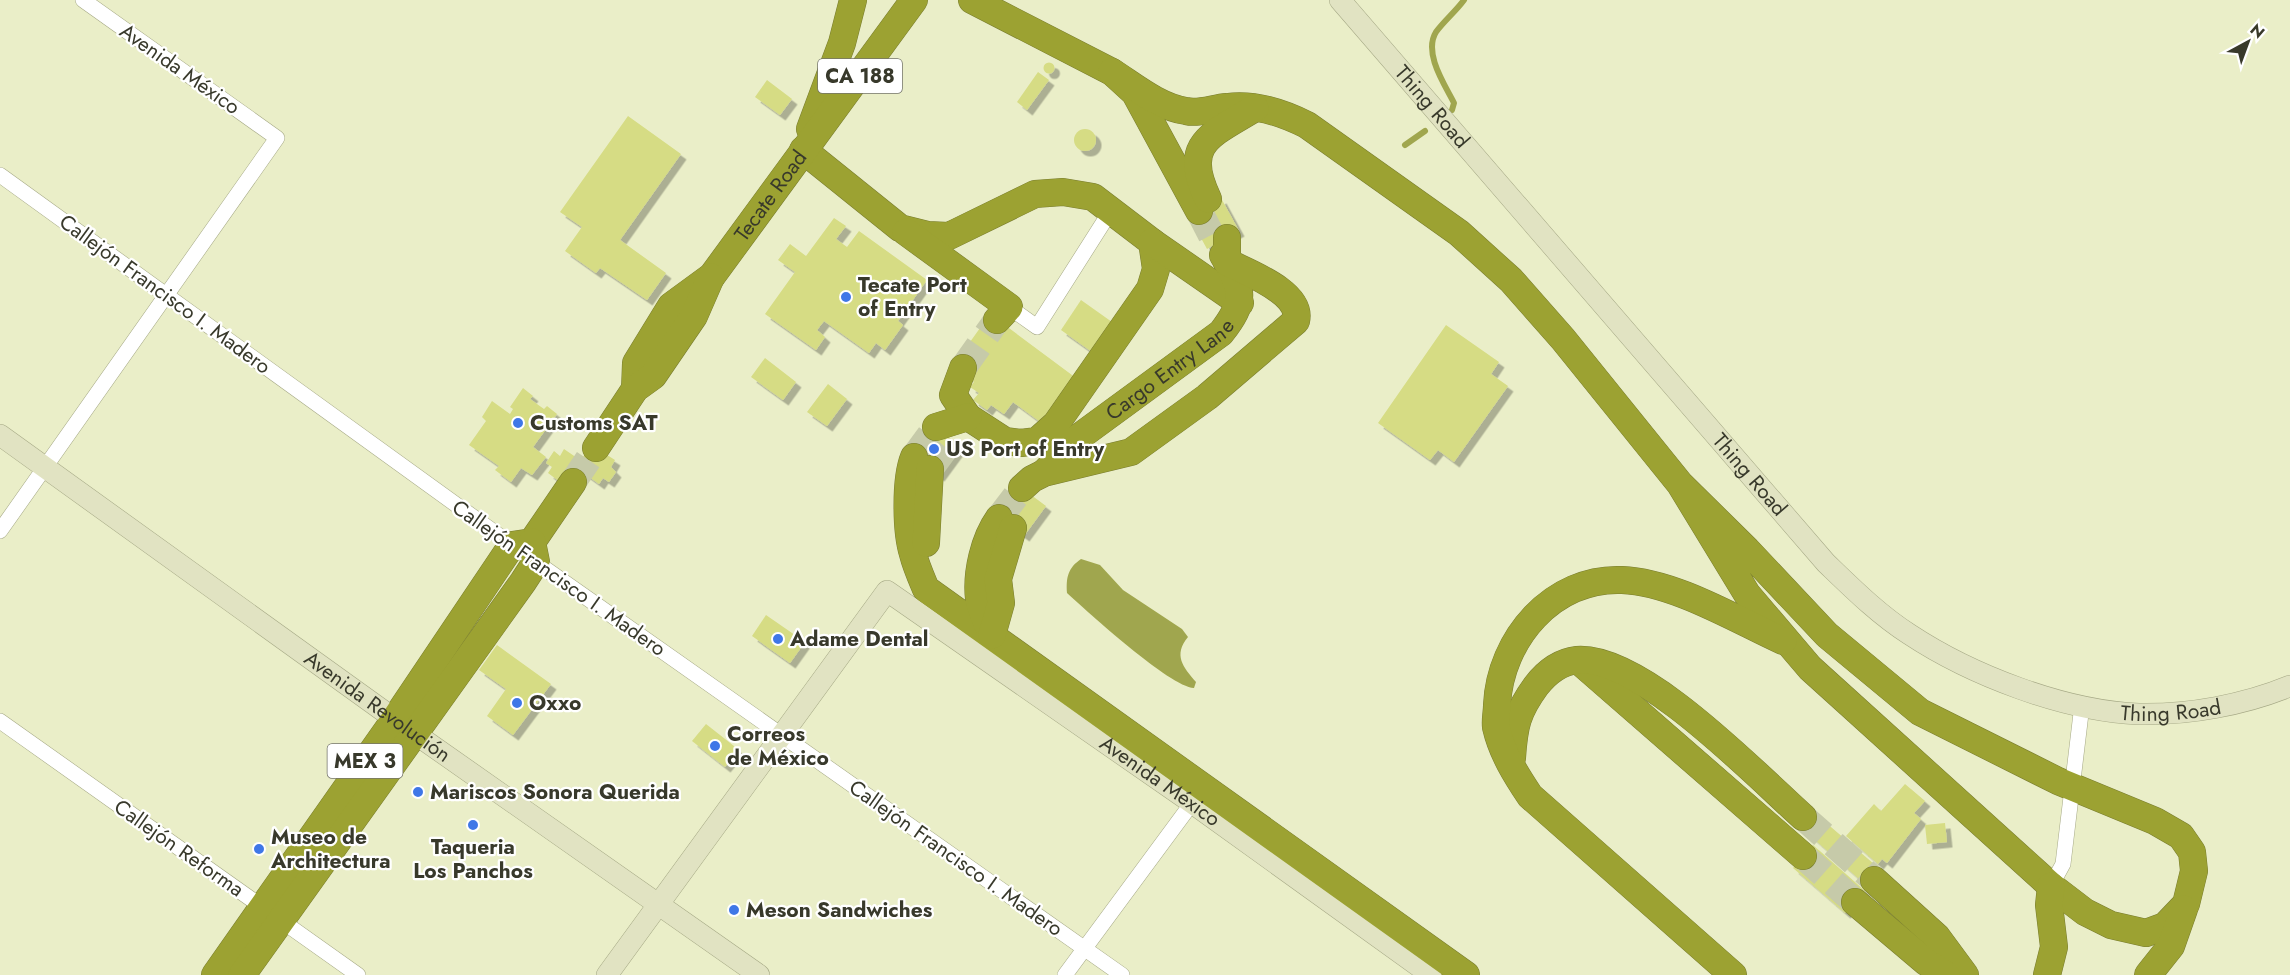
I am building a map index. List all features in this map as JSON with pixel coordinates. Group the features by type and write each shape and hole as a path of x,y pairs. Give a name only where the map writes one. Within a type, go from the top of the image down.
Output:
{"highway":[{"name":"CA 188","path":"803,150 842,43 853,0"},
{"name":"Tecate Road","path":"596,447 636,388 636,363 671,306 712,276 914,0"},
{"path":"972,0 1112,72 1154,99 1183,111 1195,112 1230,106 1282,113 1307,125 1459,233 1511,280 1563,339 1680,484 1747,550 1827,636 1920,712 2071,787 2155,821 2181,836 2192,852 2194,871 2186,904 2171,946 2148,975"},
{"path":"1112,72 1135,93 1204,207 1196,171 1197,156 1204,144 1218,132 1255,108"},
{"path":"803,150 1003,314"},
{"path":"900,228 928,235 949,236 1035,194 1064,192 1094,197 1110,212 1240,303"},
{"path":"963,368 953,394 968,417 1005,441 1021,443 1037,441 1056,424 1150,289 1156,269 1152,242"},
{"name":"Cargo Entry Lane","path":"1224,248 1277,288 1292,304 1297,316 1296,321 1207,397 1131,452 1033,486 1079,437 1221,333 1236,314 1240,303 1237,280 1224,248"},
{"path":"944,433 968,417"},
{"path":"922,463 926,589 1466,975"},
{"path":"526,550 573,482"},
{"path":"1680,484 1747,594 1810,668 2051,886 2085,912 2111,925 2146,933 2165,926 2186,904"},
{"path":"992,635 1001,603 998,579 1006,523"},
{"name":"MEX 3","path":"242,975 273,914 526,550"},
{"path":"1733,975 1530,796 1511,768 1496,726 1498,685 1514,643 1536,613 1560,594 1595,582 1619,580 1645,582 1706,606 1789,644"},
{"path":"1511,768 1514,725 1530,695 1543,677 1560,665 1579,660 1615,667 1651,687 1715,738 1803,817"},
{"path":"1579,660 1803,856"},
{"path":"1874,880 1937,937 1965,975"},
{"path":"2047,975 2054,948 2049,905 2051,886"},
{"path":"1855,902 1926,962 1946,975"},
{"name":"MEX 3","path":"215,975 273,914"}],"street":[{"name":"Avenida México","path":"83,0 277,138 167,295"},
{"name":"Thing Road","path":"1340,0 1826,563 1869,605 1909,634 1974,670 2052,698 2137,714 2177,713 2261,698 2290,686"},
{"name":"Callejón Francisco I. Madero","path":"0,175 780,734 1122,975"},
{"path":"1003,314 1036,327 1110,212"},
{"path":"0,531 167,295"},
{"name":"Avenida Revolución","path":"0,435 404,726 759,975"},
{"name":"Avenida México","path":"780,734 887,591 1192,803 1431,975"},
{"path":"2051,886 2063,864 2082,705"},
{"name":"Callejón Reforma","path":"0,721 358,975"},
{"path":"607,975 780,734"},
{"path":"1065,975 1192,803"}],"shaded area":[{"path":"1081,559 1100,565 1123,590 1182,629 1188,637 1181,650 1182,661 1196,682 1194,688 1183,684 1149,663 1067,593 1069,573"}],"building":[{"path":"1049,62 1055,68 1049,74 1043,68"},
{"path":"1038,72 1049,80 1027,110 1017,102"},
{"path":"767,80 792,99 780,115 755,97"},
{"path":"628,116 681,154 620,240 666,273 647,300 600,268 596,273 565,251 582,227 560,212"},
{"path":"1085,129 1093,132 1096,140 1093,148 1085,151 1077,148 1074,140 1077,132"},
{"path":"1221,198 1239,231 1207,249 1189,216"},
{"name":"Tecate Port of Entry","path":"834,218 846,226 836,239 847,247 859,231 927,280 898,321 903,325 885,350 876,343 869,353 824,321 817,330 825,337 816,350 765,314 795,272 778,260 790,244 806,256"},
{"path":"1081,300 1112,322 1092,352 1061,330"},
{"path":"990,314 1076,378 1043,424 1013,402 1004,414 991,405 987,410 973,400 979,393 970,387 974,382 955,363"},
{"path":"1446,325 1499,362 1491,374 1508,386 1454,462 1438,450 1430,460 1378,423"},
{"path":"765,358 796,382 783,400 751,377"},
{"path":"828,384 847,399 827,426 807,412"},
{"path":"523,388 533,396 530,399 544,409 547,406 557,414 533,447 546,457 532,475 521,468 511,482 495,470 499,466 469,445 486,421 482,417 492,401 510,414 513,409 510,407"},
{"name":"US Port of Entry","path":"928,422 961,446 939,476 907,452"},
{"path":"596,448 615,460 611,467 616,472 609,482 603,478 599,484 581,471 573,482 564,485 548,473 552,467 546,463 554,451 560,456 564,449 580,460 589,450"},
{"name":"US Port of Entry","path":"1015,483 1046,506 1024,536 993,514"},
{"name":"Adame Dental","path":"766,615 805,642 790,663 752,636"},
{"name":"Oxxo","path":"497,645 551,684 513,735 487,716 506,689 479,670"},
{"name":"Correos de México","path":"706,724 739,750 725,767 692,741"},
{"path":"1905,784 1925,801 1914,813 1921,819 1887,863 1882,859 1878,864 1846,836 1874,804 1881,811"},
{"path":"1810,809 1882,871 1868,887 1797,824"},
{"path":"1945,823 1947,842 1927,844 1925,825"},
{"path":"1813,845 1865,891 1845,913 1793,868"}],"waterway":[{"path":"1452,110 1454,103 1437,69 1432,49 1436,32 1464,0"},
{"path":"1405,145 1425,131"}],"tunnel":[{"path":"1199,211 1216,244"},
{"path":"963,368 997,320"},
{"path":"914,457 936,427"},
{"path":"930,469 952,439"},
{"path":"573,482 596,448"},
{"path":"999,518 1022,488"},
{"path":"1803,817 1874,880"},
{"path":"1803,856 1855,902"}],"place":[{"name":"Tecate Port of Entry","path":"846,297"},
{"name":"Customs SAT","path":"518,423"},
{"name":"US Port of Entry","path":"934,449"},
{"name":"Adame Dental","path":"778,639"},
{"name":"Oxxo","path":"517,703"},
{"name":"Correos de México","path":"715,746"},
{"name":"Mariscos Sonora Querida","path":"418,792"},
{"name":"Taqueria Los Panchos","path":"473,825"},
{"name":"Museo de Architectura","path":"259,849"},
{"name":"Meson Sandwiches","path":"734,910"}]}
